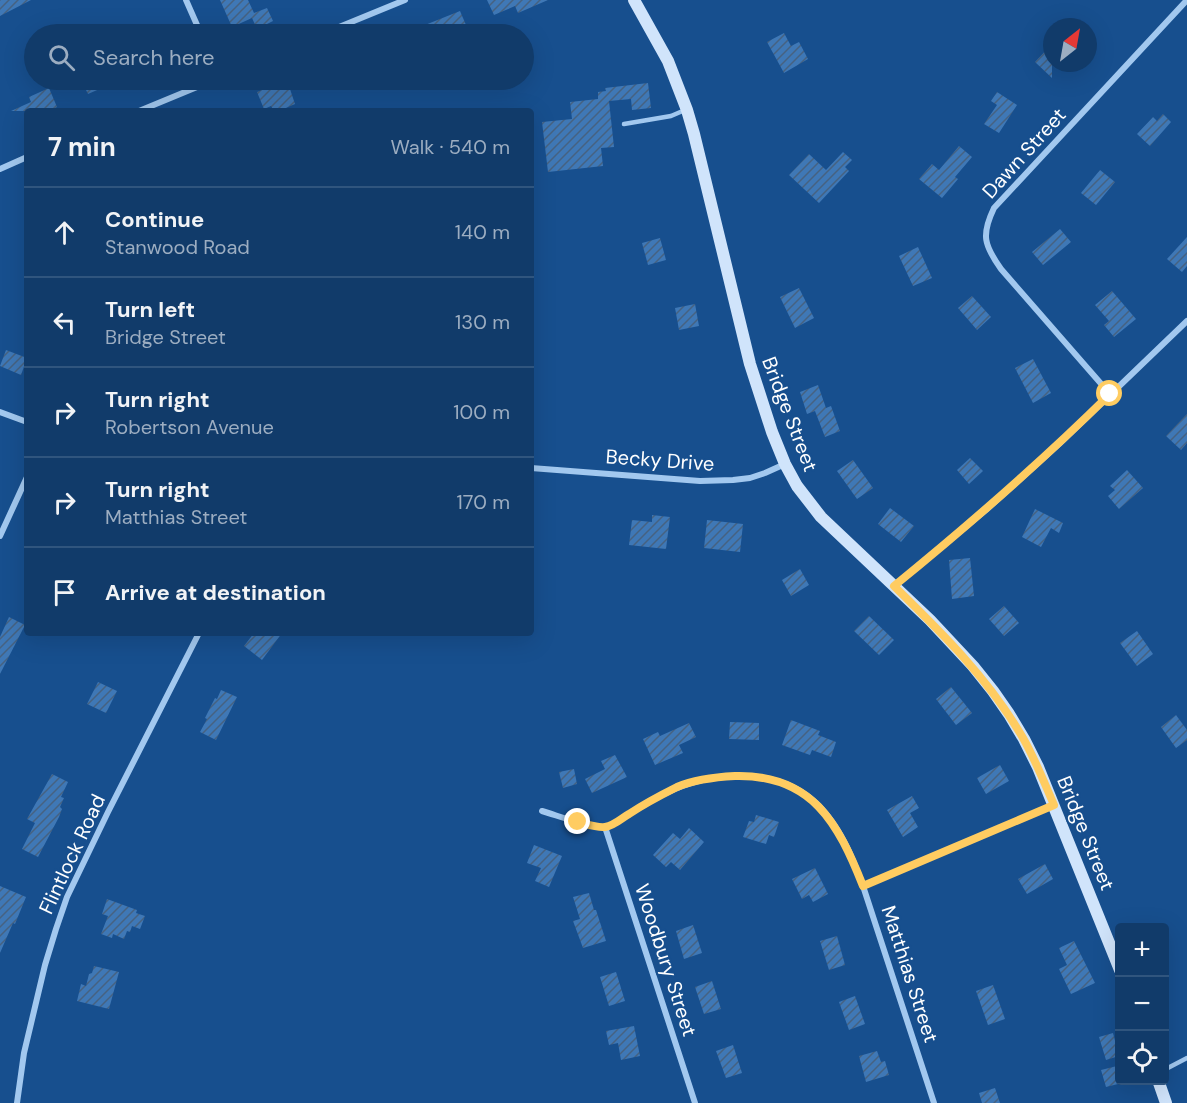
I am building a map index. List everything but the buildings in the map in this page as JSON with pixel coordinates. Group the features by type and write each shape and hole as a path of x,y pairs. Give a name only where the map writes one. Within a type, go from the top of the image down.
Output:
{"street":[{"path":"186,0 197,24"},
{"path":"346,24 405,0"},
{"name":"Bridge Street","path":"634,0 668,61 687,110 750,364 784,464 797,486 821,517 953,644 993,691 1024,739 1054,805 1115,960"},
{"name":"Dawn Street","path":"1110,394 1001,269 986,241 986,224 994,208 1187,0"},
{"path":"146,108 190,90"},
{"path":"0,169 24,159"},
{"path":"894,586 986,510 1059,444 1187,321"},
{"path":"0,412 24,421"},
{"name":"Becky Drive","path":"534,468 700,480 733,480 750,478 784,464"},
{"path":"0,536 24,484"},
{"name":"Flintlock Road","path":"17,1103 24,1053 45,965 67,897 197,636"},
{"name":"Matthias Street","path":"605,827 680,786 706,778 749,776 766,778 811,798 838,831 863,886 934,1103"},
{"path":"863,886 1054,805"},
{"path":"542,811 578,822 605,827"},
{"name":"Woodbury Street","path":"605,827 695,1103"},
{"path":"1160,1085 1166,1103"}],"lane":[{"path":"624,124 671,116 687,110"},
{"path":"1169,1067 1187,1058"}],"route":[{"path":"578,822 605,827 680,786 706,778 749,776 766,778 797,790 811,798 822,809 846,845 863,886 1054,805 1024,739 993,691 953,644 894,586 986,510 1110,394"}]}
